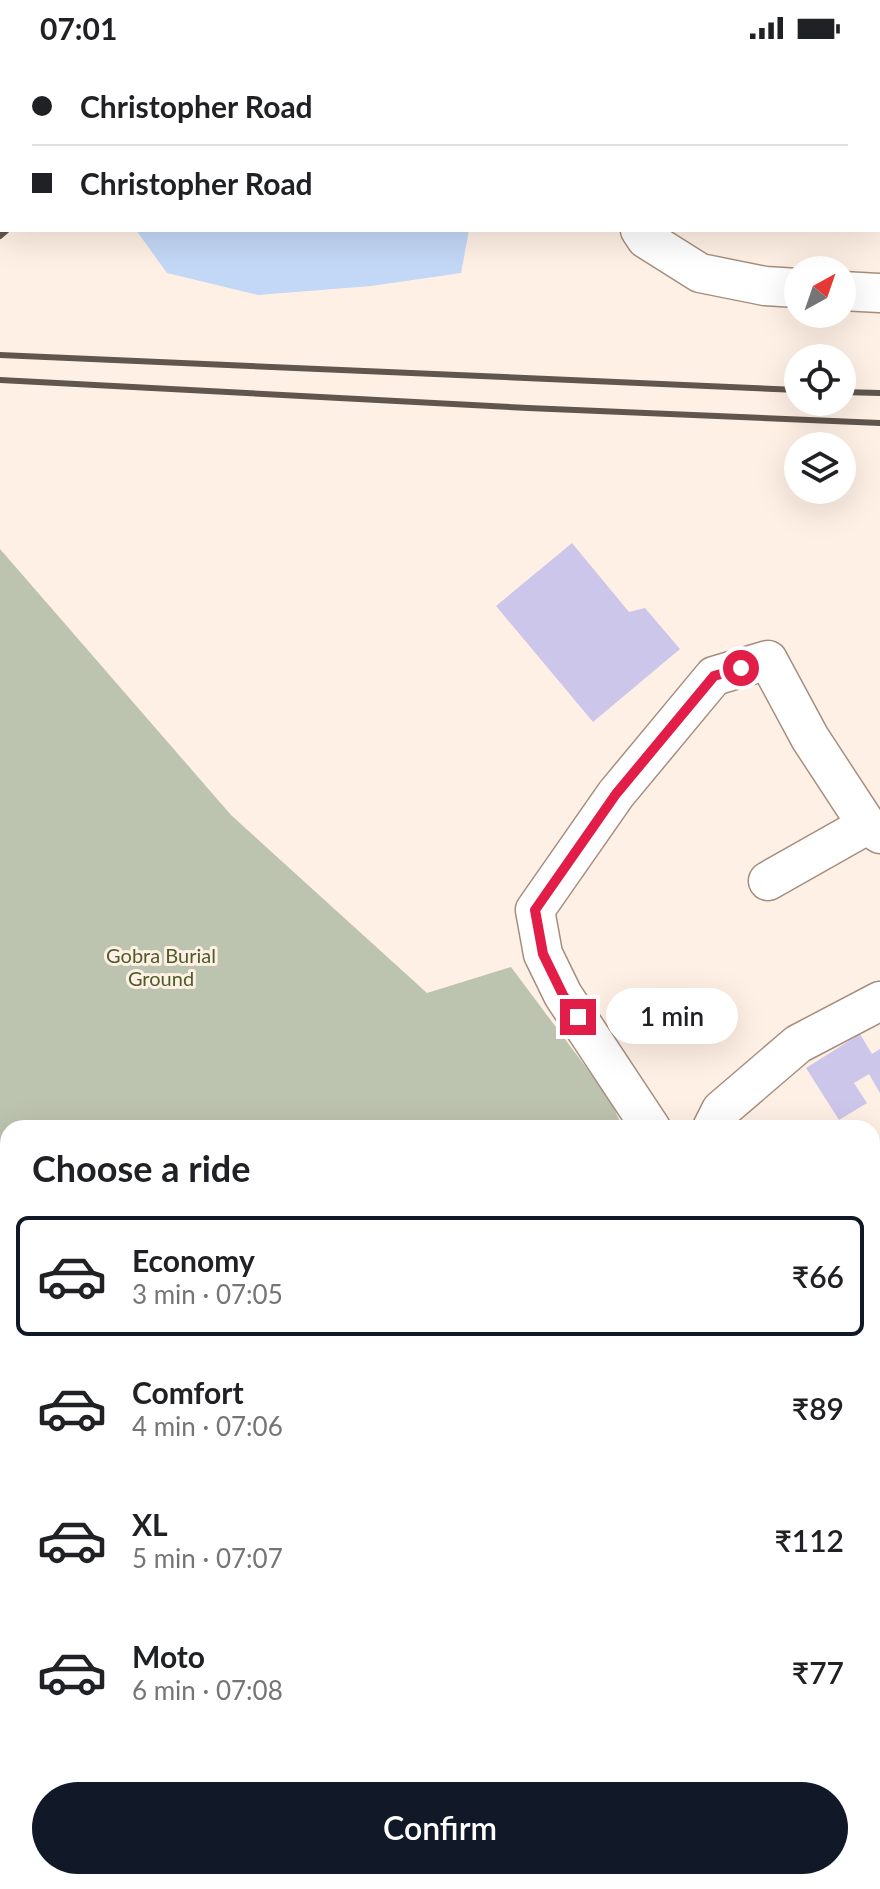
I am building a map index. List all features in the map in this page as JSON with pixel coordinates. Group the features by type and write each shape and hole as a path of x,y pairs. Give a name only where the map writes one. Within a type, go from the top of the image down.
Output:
{"street":[{"path":"641,232 646,239 700,273 784,287"},
{"path":"856,292 880,293"},
{"path":"646,1120 563,995 543,954 535,910 616,794 714,676 768,660 810,738 874,830 768,881"},
{"path":"716,1120 721,1110 798,1044 880,1001"}],"green space":[{"name":"Gobra Burial Ground","path":"0,549 231,815 427,993 511,967 609,1098 619,1120 0,1120"}],"water":[{"path":"137,232 469,232 461,273 371,286 258,295 167,273"}],"building":[{"path":"572,543 629,612 645,608 680,649 593,722 496,606"},
{"path":"860,1034 872,1054 880,1049 880,1093 869,1074 854,1083 867,1103 839,1120 806,1068"}],"railway":[{"path":"0,236 5,232"},
{"path":"0,355 784,389"},
{"path":"0,380 880,423"},
{"path":"856,392 880,393"}],"route":[{"path":"578,1017 563,995 543,954 535,910 616,794 714,676 741,668"}]}
